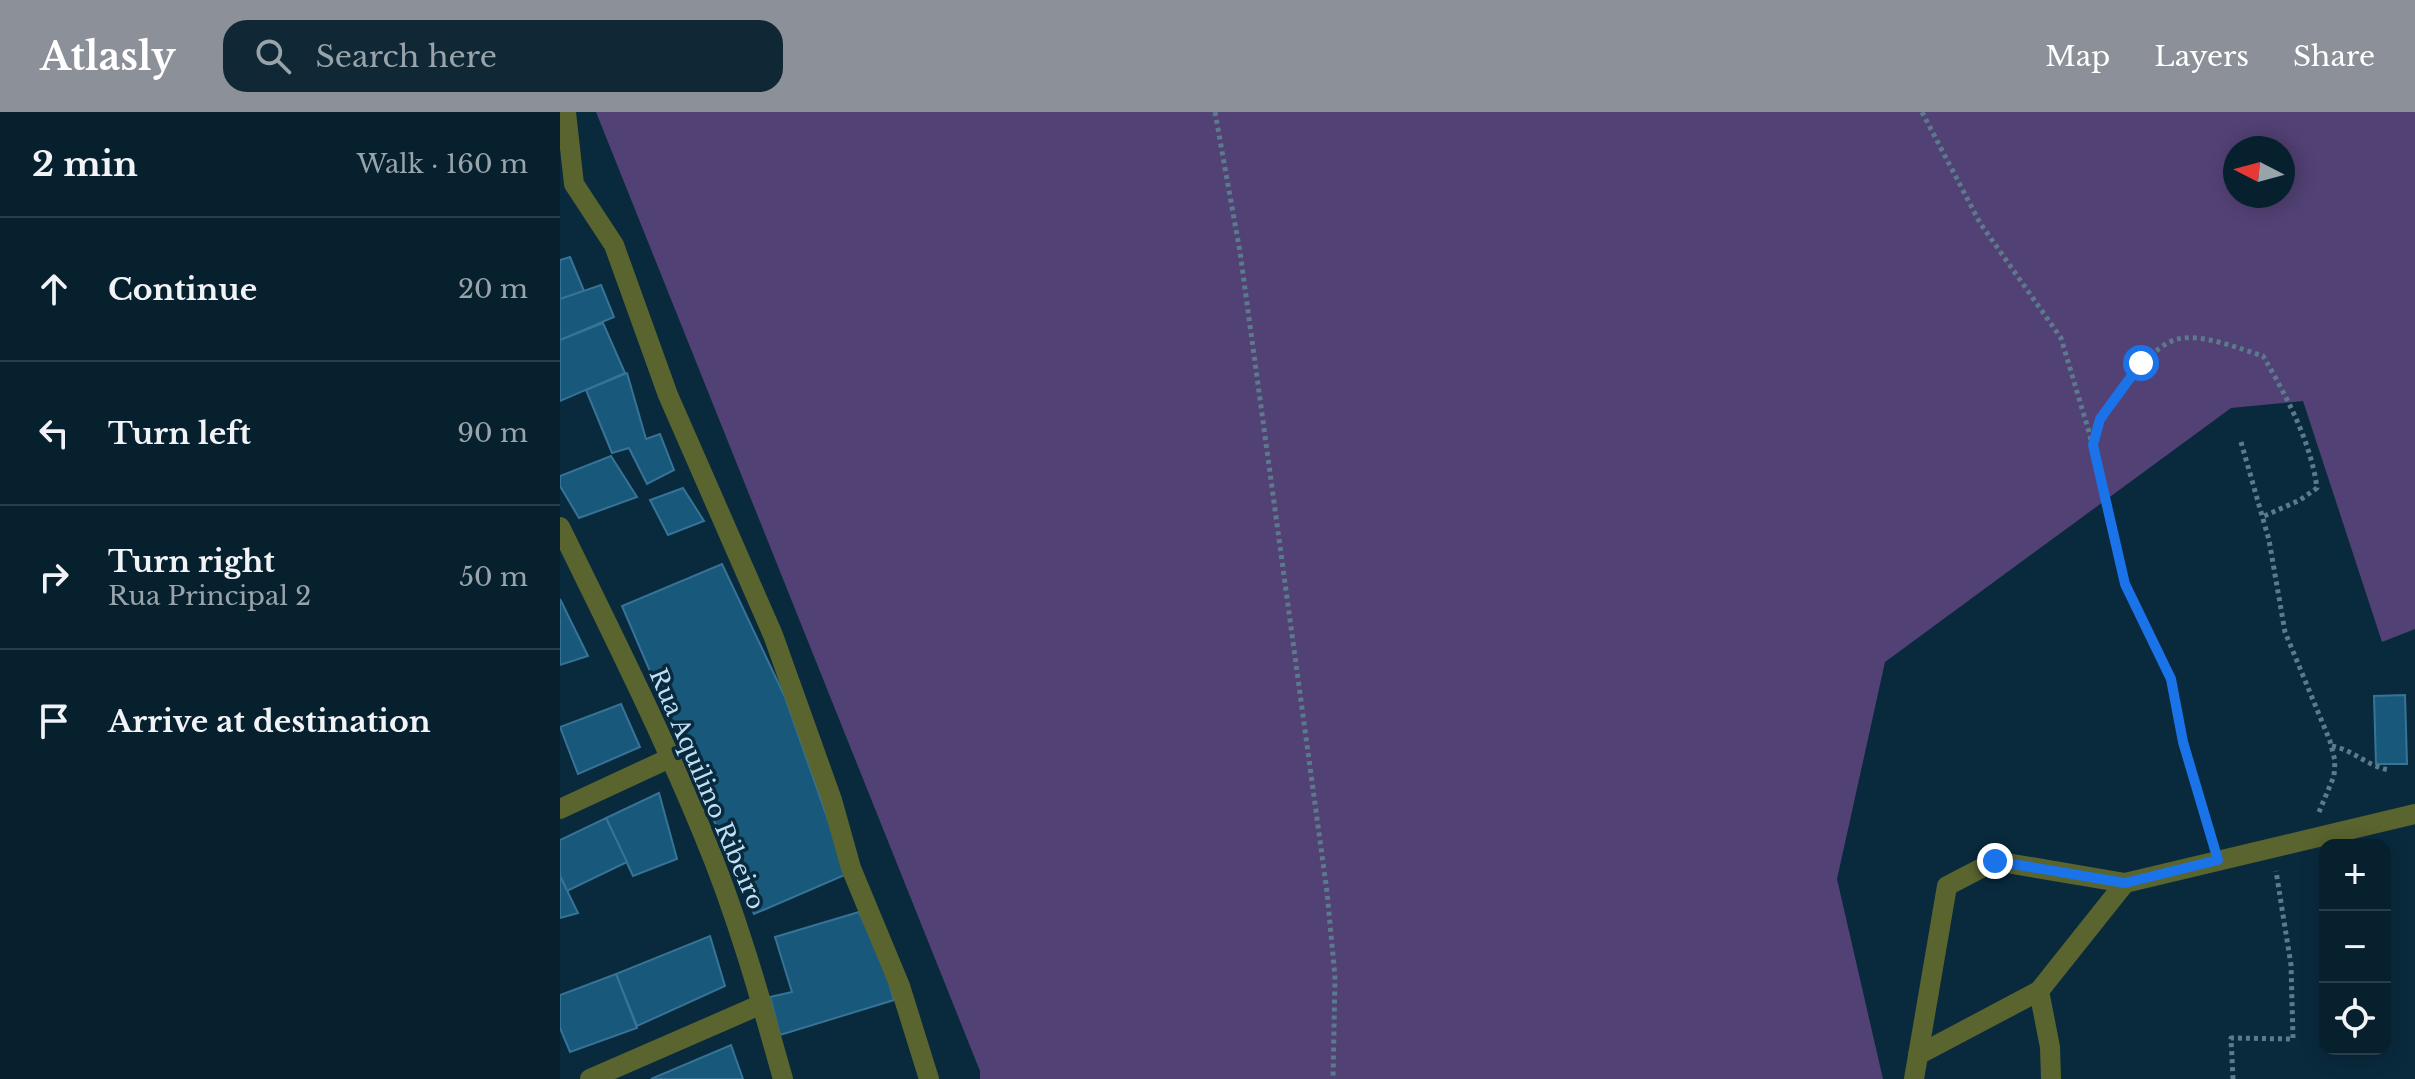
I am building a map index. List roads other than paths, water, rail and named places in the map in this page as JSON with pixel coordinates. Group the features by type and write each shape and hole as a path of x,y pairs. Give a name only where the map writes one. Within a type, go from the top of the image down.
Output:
{"street":[{"path":"566,112 574,184 614,245 668,395 773,635 832,800 851,868 900,986 929,1079"},
{"name":"Rua Aquilino Ribeiro","path":"560,527 705,839 762,1004 783,1079"},
{"path":"560,809 670,758"},
{"path":"1914,1079 1947,886 1995,861 2125,883 2415,814"},
{"path":"1918,1055 2039,991 2125,883"},
{"path":"2039,991 2050,1047 2051,1079"},
{"path":"590,1079 762,1004"}]}
